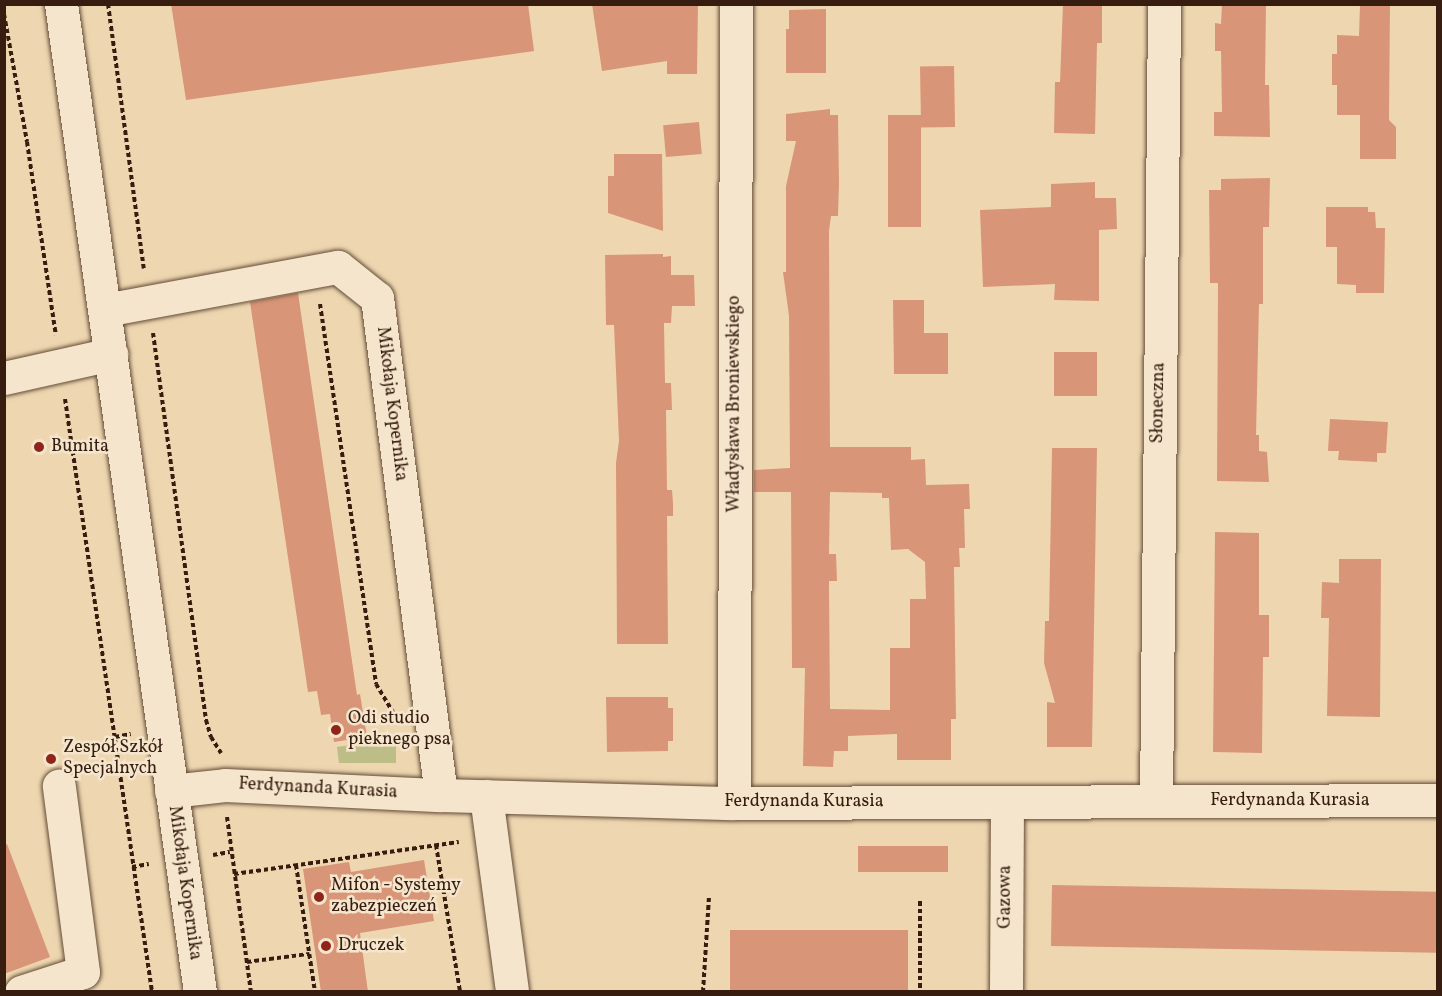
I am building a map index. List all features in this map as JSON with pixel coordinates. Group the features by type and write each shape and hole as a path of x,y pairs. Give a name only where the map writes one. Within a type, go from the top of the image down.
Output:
{"street":[{"name":"Mikołaja Kopernika","path":"60,4 200,992"},
{"name":"Władysława Broniewskiego","path":"734,803 736,4"},
{"name":"Słoneczna","path":"1156,801 1164,4"},
{"name":"Mikołaja Kopernika","path":"105,310 338,267 377,298 441,795"},
{"path":"4,378 111,354"},
{"name":"Ferdynanda Kurasia","path":"171,791 225,785 441,795 734,803 1437,800"},
{"path":"21,992 83,972 60,786"},
{"path":"486,796 512,992"},
{"name":"Gazowa","path":"1006,802 1006,992"}],"path":[{"path":"108,4 145,275"},
{"path":"4,14 27,142 57,347"},
{"path":"315,271 376,684 401,726"},
{"path":"152,325 206,720 211,737 223,756"},
{"path":"63,388 152,992"},
{"path":"115,737 137,734"},
{"path":"227,809 230,852 251,992"},
{"path":"234,874 467,840"},
{"path":"436,845 460,992"},
{"path":"206,856 230,852"},
{"path":"132,867 156,863"},
{"path":"296,865 315,992"},
{"path":"703,992 709,897"},
{"path":"920,901 920,992"},
{"path":"247,962 309,954"}],"green space":[{"path":"396,738 396,763 339,763 337,747"}],"building":[{"path":"171,4 528,4 534,51 186,100"},
{"path":"592,4 698,4 697,74 667,74 667,61 602,71"},
{"path":"1063,4 1102,4 1102,43 1097,43 1095,134 1054,133 1055,82 1060,82"},
{"path":"1222,4 1266,4 1265,85 1269,85 1270,137 1214,136 1214,112 1222,112 1221,51 1215,51 1215,23 1221,24"},
{"path":"1360,4 1390,4 1389,120 1396,127 1396,159 1360,159 1360,115 1337,115 1337,85 1332,85 1332,54 1337,54 1337,35 1359,36"},
{"path":"826,9 826,73 786,73 786,29 789,29 789,10"},
{"path":"954,66 955,127 921,128 920,67"},
{"path":"830,109 830,115 838,115 838,216 831,216 829,231 830,447 911,447 911,460 925,459 926,485 969,484 970,509 964,509 965,548 959,548 960,567 954,567 956,719 951,719 951,760 897,760 897,734 848,736 848,751 834,751 833,767 803,766 805,668 792,668 791,492 754,492 754,470 790,468 789,316 783,272 786,272 786,186 796,141 786,141 786,114","holes":["830,492 882,493 882,498 889,498 891,550 908,549 925,562 926,599 910,599 910,648 890,648 890,710 830,709 829,581 837,581 836,554 829,554"]},
{"path":"888,115 921,115 921,227 888,227"},
{"path":"699,122 702,154 666,157 663,125"},
{"path":"614,154 662,154 663,231 608,213 608,176 614,176"},
{"path":"1270,178 1269,227 1263,227 1263,304 1259,304 1256,435 1259,435 1259,451 1267,452 1269,482 1217,481 1218,283 1210,283 1209,190 1221,190 1221,179"},
{"path":"1095,182 1095,198 1116,198 1117,229 1099,230 1099,301 1054,300 1055,284 983,287 980,210 1051,207 1051,184"},
{"path":"1326,207 1368,207 1368,212 1375,212 1376,228 1385,228 1384,293 1356,293 1356,285 1337,284 1337,247 1326,247"},
{"path":"663,254 663,257 671,256 671,275 694,275 695,306 672,306 671,323 664,323 665,383 671,383 672,410 666,410 667,490 672,490 673,503 673,516 667,516 668,644 617,644 616,463 619,441 614,325 606,325 605,255"},
{"path":"298,293 357,695 360,694 367,737 334,742 330,714 321,715 317,691 308,692 250,302"},
{"path":"893,300 924,300 924,333 948,333 948,374 894,374"},
{"path":"1054,352 1097,352 1097,396 1054,396"},
{"path":"1330,419 1388,422 1386,453 1377,453 1377,462 1338,460 1339,451 1328,451"},
{"path":"1052,448 1097,448 1092,747 1047,747 1047,702 1055,703 1044,663 1045,621 1049,621"},
{"path":"1215,532 1259,533 1259,615 1269,615 1269,657 1263,657 1262,753 1213,752"},
{"path":"1339,559 1381,559 1380,717 1327,716 1329,618 1321,618 1322,582 1339,583"},
{"path":"606,697 668,697 668,708 673,708 673,741 668,741 668,751 607,752"},
{"path":"7,844 50,957 4,974 4,845"},
{"path":"858,846 948,846 948,872 858,872"},
{"path":"424,860 434,921 360,933 368,992 321,992 303,869 349,862 351,872"},
{"path":"1052,885 1437,892 1436,953 1051,946"},
{"path":"730,930 908,930 908,992 730,992"}],"place":[{"name":"Bumita","path":"39,447"},
{"name":"Odi studio pieknego psa","path":"336,730"},
{"name":"Zespół Szkół Specjalnych","path":"51,759"},
{"name":"Mifon - Systemy zabezpieczeń","path":"319,897"},
{"name":"Druczek","path":"326,946"}]}
